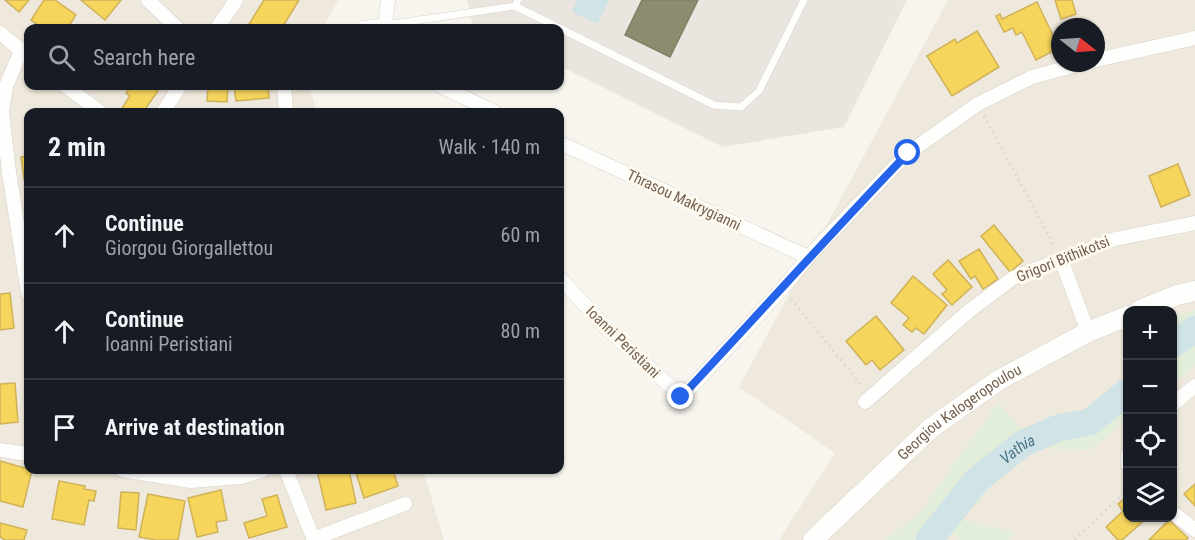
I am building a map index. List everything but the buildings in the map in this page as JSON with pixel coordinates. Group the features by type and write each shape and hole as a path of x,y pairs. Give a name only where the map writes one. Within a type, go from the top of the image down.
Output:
{"street":[{"path":"148,0 173,24"},
{"path":"220,24 236,0"},
{"path":"385,24 388,0"},
{"path":"0,33 24,53"},
{"path":"1105,58 1195,38"},
{"path":"24,56 6,86 2,112 4,173 24,273"},
{"name":"Ioanni Peristiani","path":"564,282 607,329 681,397 783,288 808,257 908,153 978,104 1032,76 1051,71"},
{"path":"71,90 95,108"},
{"path":"166,108 177,90"},
{"path":"284,90 286,108"},
{"path":"448,90 487,108"},
{"name":"Thrasou Makrygianni","path":"564,145 808,257"},
{"name":"Grigori Bithikotsi","path":"868,399 969,311 1013,278 1115,239 1195,223"},
{"path":"1061,259 1088,332"},
{"path":"1150,306 1177,295 1195,291"},
{"name":"Georgiou Kalogeropoulou","path":"813,540 931,428 999,380 1088,332 1123,318"},
{"path":"1177,402 1195,386"},
{"path":"0,450 24,453"},
{"path":"147,474 191,481 241,477 250,474"},
{"path":"288,474 314,539 405,504"},
{"path":"1177,515 1195,530"}],"lane":[{"path":"564,28 714,105 741,107 759,92 804,0"},
{"path":"401,24 516,3 557,24"}],"path":[{"path":"978,104 1061,259"},
{"path":"783,288 868,399"},
{"path":"1075,540 1123,494"}],"shaded area":[{"path":"0,0 338,0 325,24 24,24 24,90 310,90 316,108 24,108 24,474 424,474 444,540 0,540"},
{"path":"467,0 907,0 844,127 723,147 564,68 564,24 472,23"},
{"path":"577,0 609,0 598,24 572,12"},
{"path":"948,0 1195,0 1195,540 779,540 835,453 739,387"}],"green space":[{"path":"1195,310 1195,366 1177,381 1178,350 1177,315"},
{"path":"1123,386 1123,423 1090,450 1029,448 962,519 1015,532 1008,540 959,540 951,533 946,540 884,540 920,512 998,402 1025,432 1088,409"}],"waterway":[{"name":"Vathia","path":"1177,342 1195,329"},
{"name":"Vathia","path":"929,540 976,481 1022,444 1058,428 1090,422 1123,395"}],"route":[{"path":"681,397 783,288 808,257 908,153"}]}
